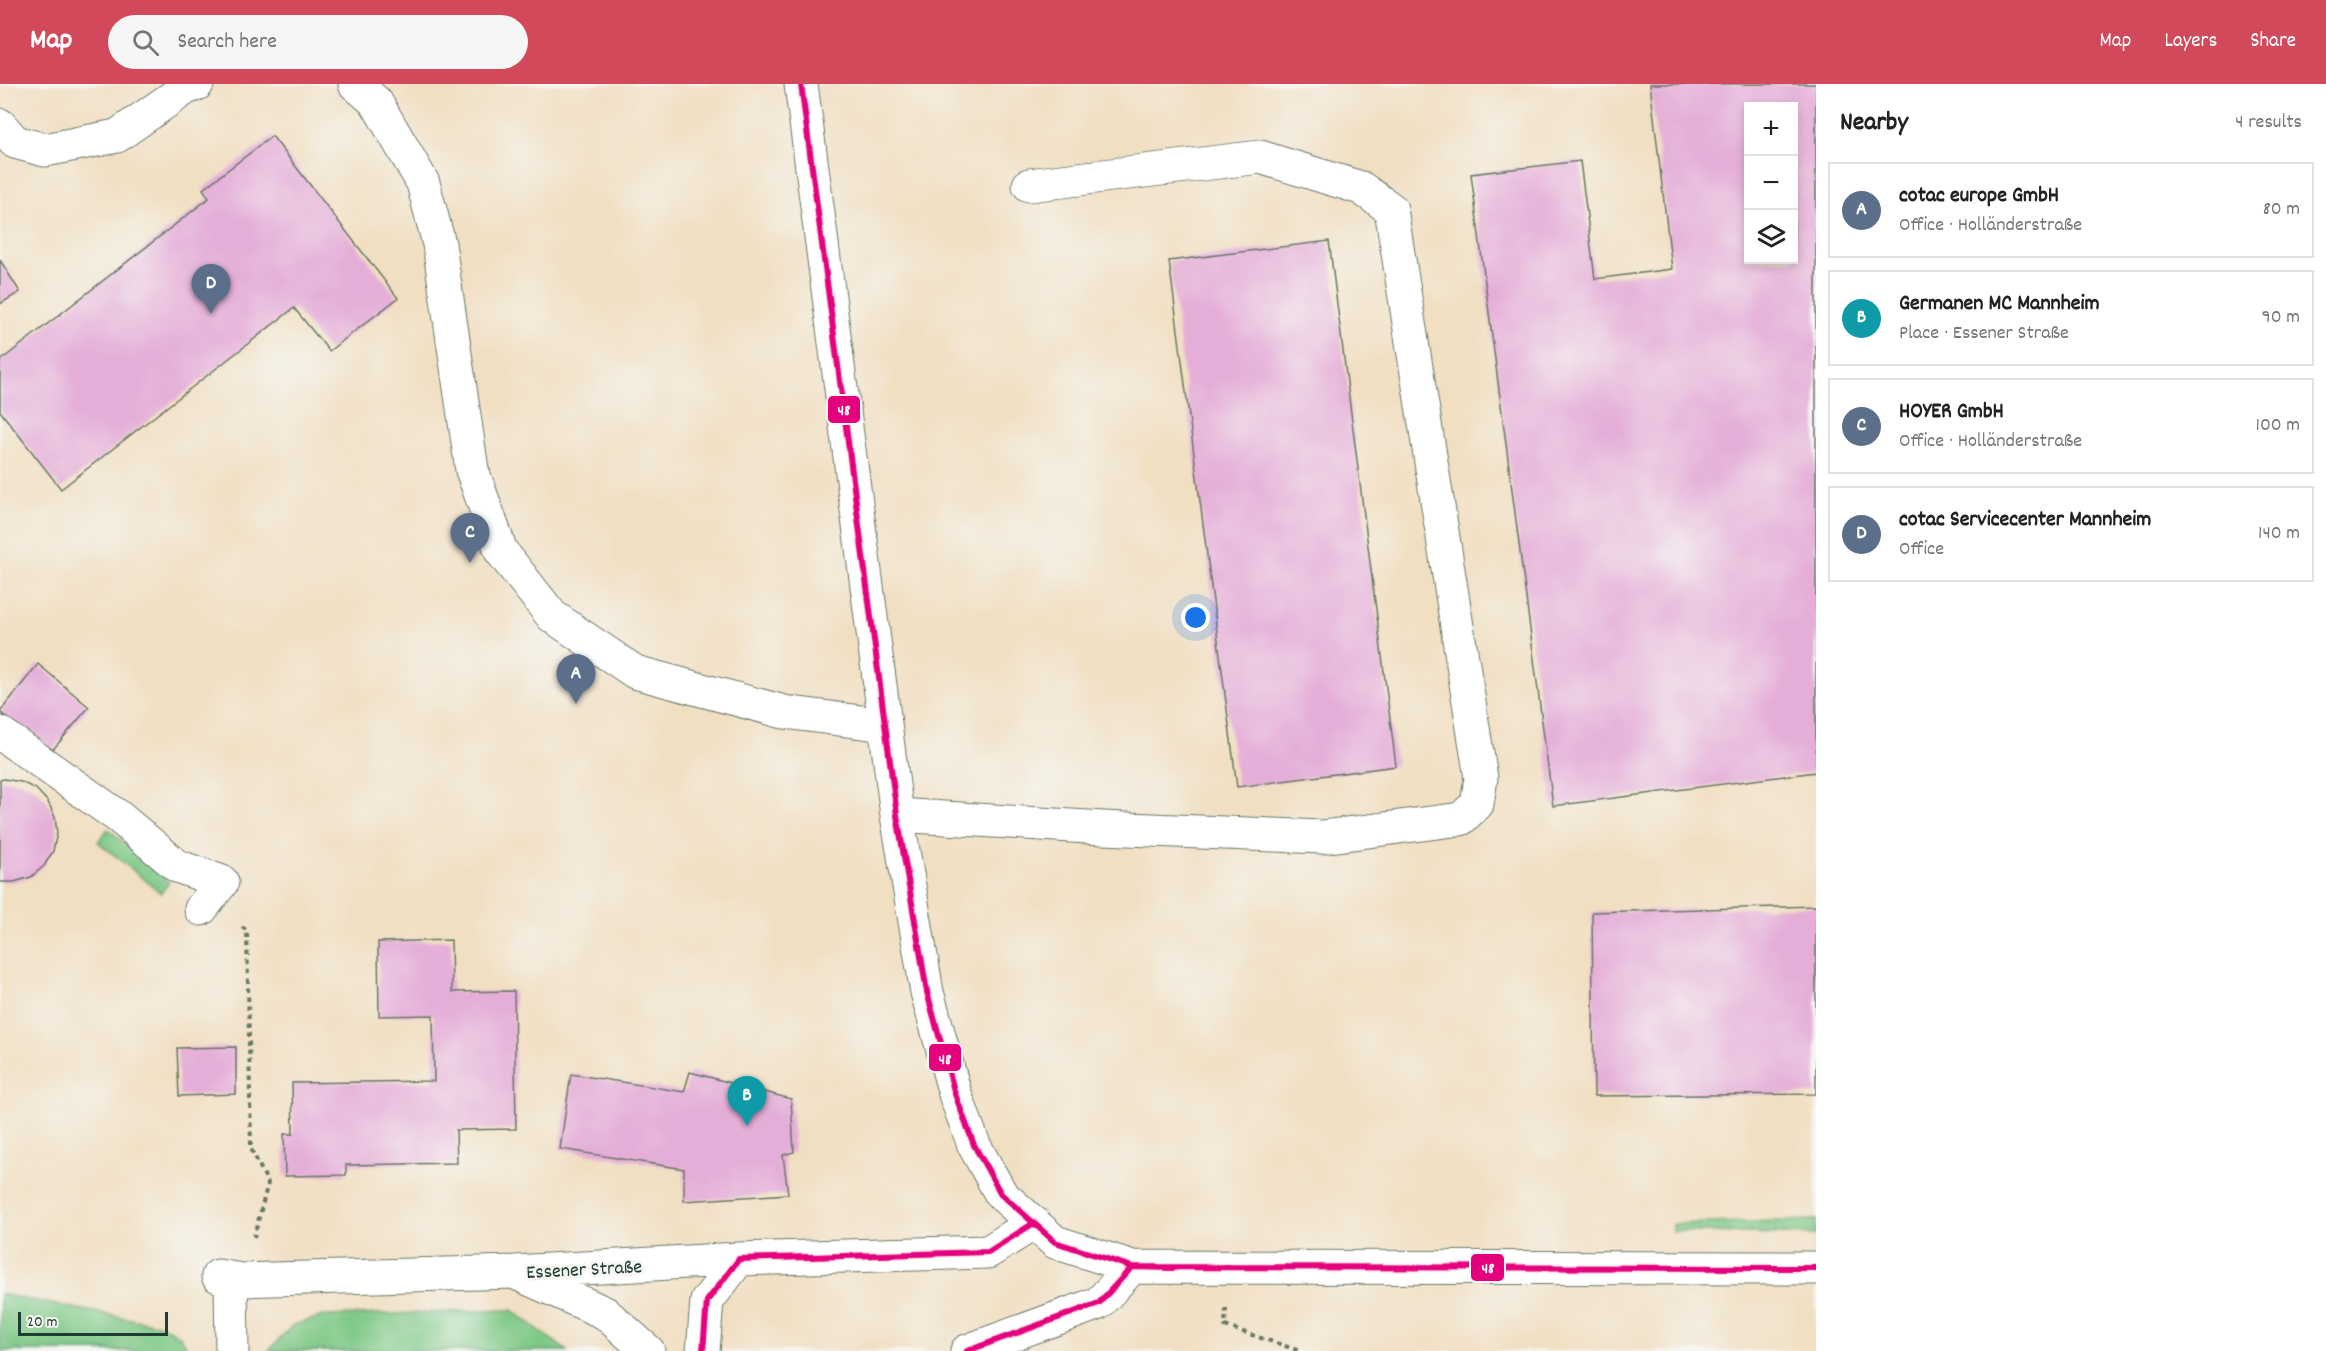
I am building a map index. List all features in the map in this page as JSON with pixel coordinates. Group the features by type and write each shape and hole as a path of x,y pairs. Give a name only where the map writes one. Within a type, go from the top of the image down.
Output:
{"street":[{"path":"0,125 15,142 45,150 117,136 186,88 197,84"},
{"path":"355,84 376,102 423,183 439,243 472,470 501,551 552,616 634,672 784,712 885,725"},
{"path":"801,84 897,815 927,992 955,1094 974,1145 1001,1194 1055,1242 1128,1267 1227,1269 1816,1268"},
{"path":"897,815 1103,828 1322,837 1461,819 1477,804 1481,778 1391,209 1361,188 1260,157 1029,185"},
{"path":"0,733 119,817 177,866 222,882 205,905"},
{"name":"Essener Straße","path":"514,1272 739,1259 988,1252 1034,1223"},
{"path":"703,1351 707,1301 739,1259"},
{"path":"967,1351 1099,1303 1128,1267"},
{"path":"232,1351 225,1278 514,1272"},
{"name":"Essener Straße","path":"514,1272 605,1313 648,1351"}],"path":[{"path":"205,905 247,931 251,1149 268,1183"},
{"path":"1227,1269 1226,1326 1300,1351"}],"green space":[{"path":"108,829 169,882 161,893 98,842"},
{"path":"1816,1220 1816,1235 1673,1231 1673,1224"},
{"path":"0,1294 162,1325 180,1336 190,1351 0,1351"},
{"path":"512,1310 567,1351 268,1351 293,1325 324,1316"}],"building":[{"path":"1650,84 1816,84 1816,772 1553,806 1471,174 1580,161 1595,279 1672,269"},
{"path":"272,136 398,298 329,351 294,308 61,489 0,411 0,361 209,198 203,189"},
{"path":"1329,241 1396,766 1237,787 1169,261"},
{"path":"0,260 20,292 0,304"},
{"path":"38,664 89,707 50,753 0,712"},
{"path":"0,780 21,782 36,789 48,802 55,817 57,833 53,851 44,866 31,877 14,882 0,882"},
{"path":"1816,906 1816,1094 1594,1096 1592,912"},
{"path":"451,940 452,992 514,991 516,1129 456,1130 457,1163 346,1165 346,1175 285,1176 284,1134 293,1134 292,1083 434,1081 433,1015 379,1016 378,942"},
{"path":"236,1047 236,1094 179,1096 177,1048"},
{"path":"690,1072 791,1099 794,1152 783,1155 788,1194 684,1201 684,1169 560,1149 571,1074 684,1092"}],"transit line":[{"name":"48","path":"801,84 897,815 927,992 955,1094 974,1145 1001,1194 1055,1242 1132,1267 1816,1268"},
{"name":"48","path":"739,1259 988,1252 1034,1223"},
{"name":"48","path":"703,1351 707,1301 739,1259"},
{"name":"48","path":"967,1351 1099,1303 1132,1267 1174,1268"}],"place":[{"name":"cotac Servicecenter Mannheim","path":"211,314"},
{"name":"HOYER GmbH","path":"470,563"},
{"name":"cotac europe GmbH","path":"576,704"},
{"name":"Germanen MC Mannheim","path":"747,1126"}]}
